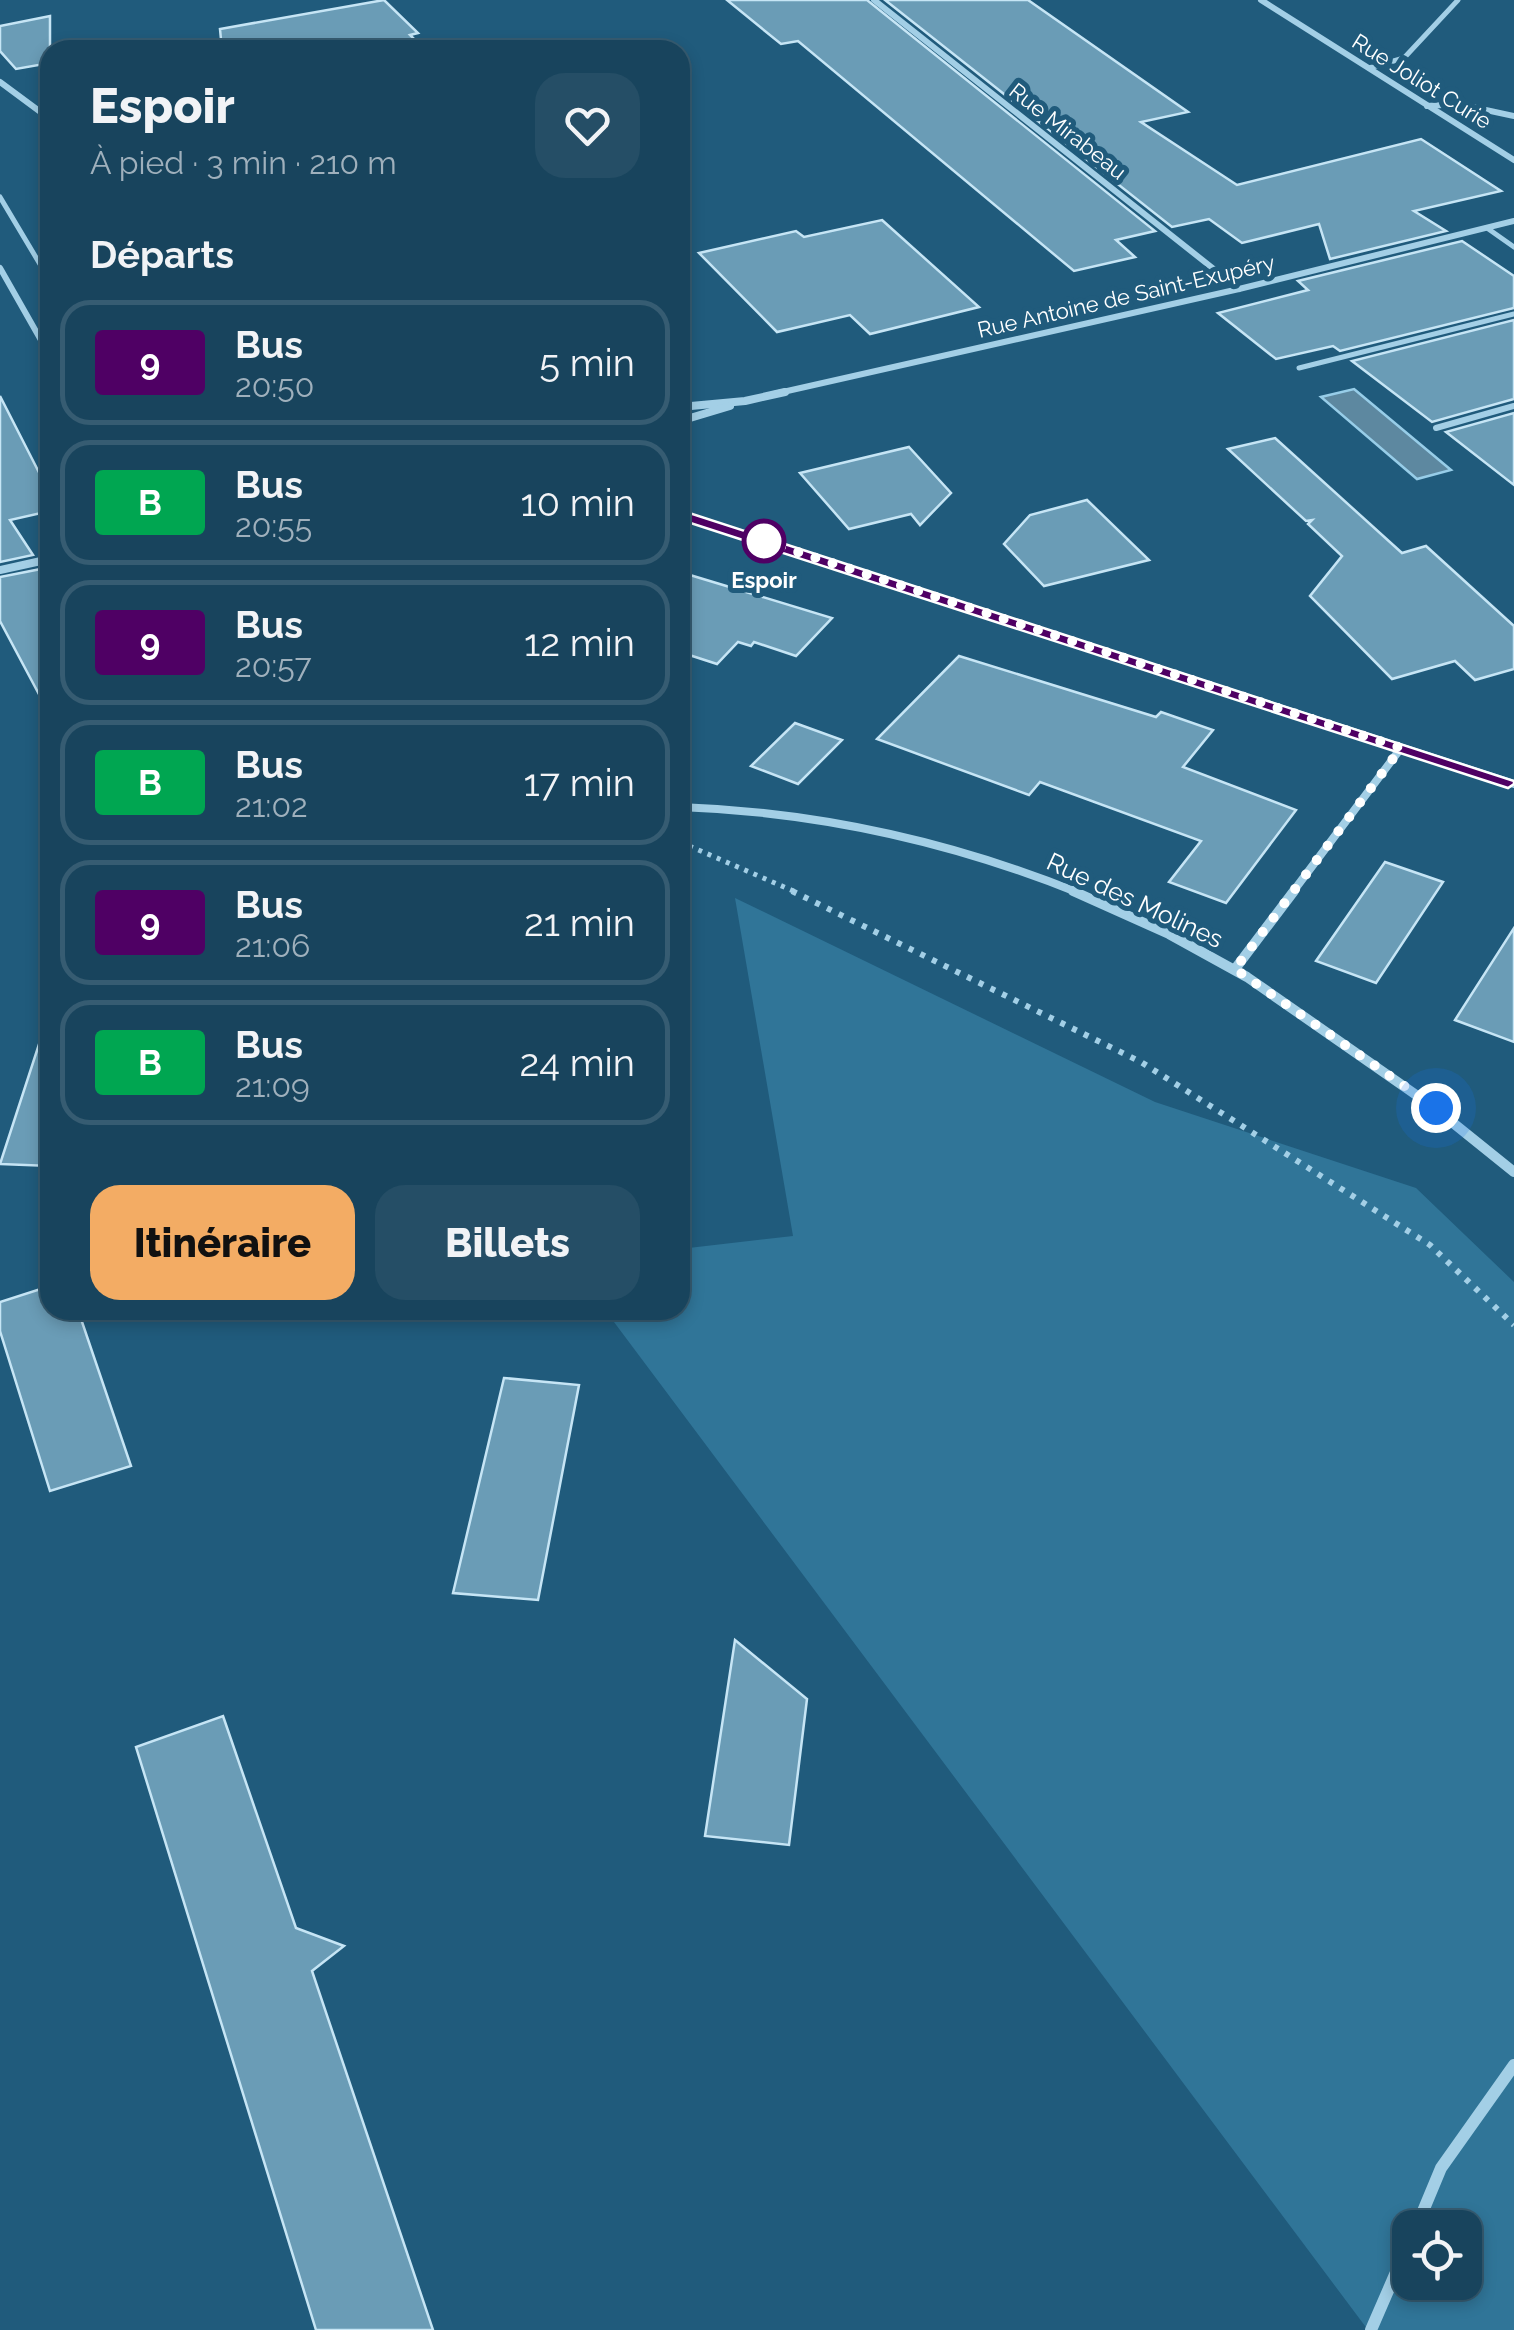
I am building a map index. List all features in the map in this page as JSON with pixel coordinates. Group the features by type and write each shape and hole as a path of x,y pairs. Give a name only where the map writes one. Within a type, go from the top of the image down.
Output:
{"street":[{"name":"Rue Mirabeau","path":"874,0 1239,289"},
{"name":"Rue Joliot Curie","path":"1261,0 1514,160"},
{"path":"0,82 40,112"},
{"path":"1427,106 1458,104 1514,116"},
{"name":"Rue Antoine de Saint-Exupéry","path":"690,418 745,401 1239,289 1514,220"},
{"path":"0,268 40,338"},
{"name":"Rue Antoine de Saint-Exupéry","path":"690,406 745,401"},
{"path":"690,517 1514,784"},
{"path":"0,570 40,561"},
{"path":"1235,969 1401,748"},
{"name":"Rue des Molines","path":"690,807 773,811 880,829 1008,865 1098,900 1235,969 1463,1126 1514,1172"},
{"path":"1424,2210 1441,2168 1514,2065"},
{"path":"1372,2330 1392,2283"}],"lane":[{"path":"1369,68 1404,58 1458,0"},
{"path":"0,198 40,264"},
{"path":"1487,228 1514,246"},
{"path":"1300,368 1514,314"},
{"path":"1436,428 1514,406"}],"path":[{"path":"690,846 820,903 1141,1062 1430,1245 1514,1325"}],"shaded area":[{"path":"1354,389 1451,470 1417,479 1321,397"},
{"path":"735,898 1155,1102 1416,1188 1514,1282 1514,2330 1368,2330 612,1320 690,1320 690,1248 793,1236"}],"building":[{"path":"384,0 418,33 410,35 415,40 221,40 220,29"},
{"path":"727,0 867,0 1155,231 1116,240 1135,257 1074,271 798,41 781,44"},
{"path":"885,0 1028,0 1188,112 1141,122 1237,185 1421,139 1501,191 1414,211 1446,231 1330,259 1319,224 1242,243 1209,219 1172,227"},
{"path":"50,16 50,40 40,40 40,65 16,69 0,51 0,26"},
{"path":"882,220 979,307 870,334 850,315 777,332 699,253 796,231 804,237"},
{"path":"1462,241 1514,276 1514,308 1340,351 1333,346 1276,359 1218,313 1308,290 1298,281"},
{"path":"1514,320 1514,399 1432,422 1352,361"},
{"path":"0,396 40,474 40,513 10,520 33,555 0,562"},
{"path":"1514,413 1514,485 1446,432"},
{"path":"1275,438 1402,553 1426,546 1514,626 1514,669 1475,680 1455,661 1392,679 1310,596 1342,556 1308,524 1312,520 1306,521 1228,449"},
{"path":"909,447 951,493 920,525 911,514 849,529 800,473"},
{"path":"1087,500 1149,560 1044,586 1004,544 1030,515"},
{"path":"40,569 40,696 0,621 0,577"},
{"path":"690,575 832,618 796,656 754,642 751,646 738,642 717,664 690,655"},
{"path":"959,656 1156,717 1161,712 1213,730 1183,767 1296,810 1226,903 1169,882 1201,841 1040,782 1029,795 877,739"},
{"path":"795,723 842,740 798,784 751,766"},
{"path":"1385,862 1443,882 1376,983 1316,961"},
{"path":"1514,928 1514,1042 1455,1020"},
{"path":"40,1041 40,1166 0,1164"},
{"path":"40,1289 40,1320 81,1320 131,1466 50,1491 0,1331 0,1302"},
{"path":"504,1378 579,1385 538,1600 453,1593"},
{"path":"735,1640 807,1699 789,1845 705,1836"},
{"path":"223,1716 296,1928 344,1946 312,1971 433,2330 316,2330 136,1747"}],"bus line":[{"name":"9","path":"690,517 1514,784"}],"place":[{"name":"Espoir","path":"764,541"}],"route":[{"path":"764,541 1401,748 1235,969 1436,1108"}]}
